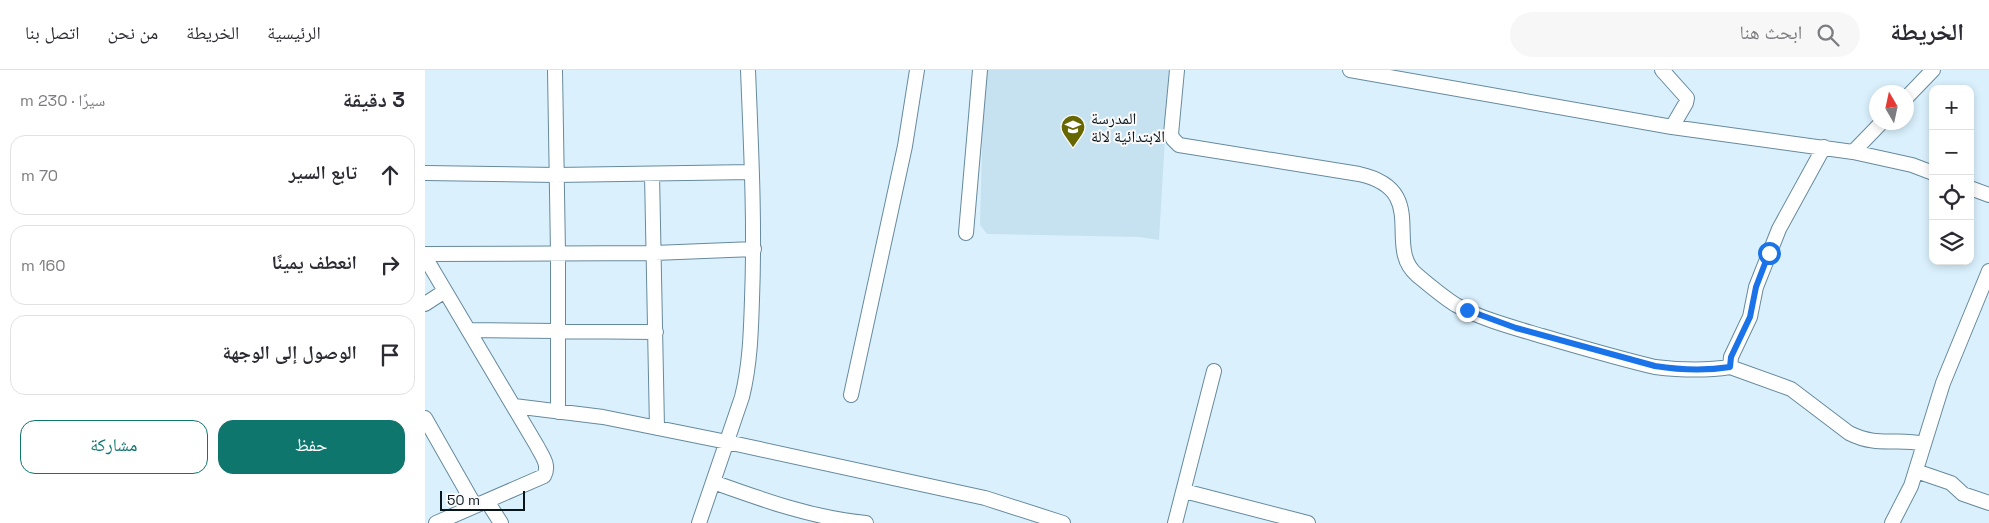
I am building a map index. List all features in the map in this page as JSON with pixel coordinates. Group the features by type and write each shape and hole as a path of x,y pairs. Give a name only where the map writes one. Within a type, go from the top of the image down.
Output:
{"street":[{"path":"555,70 558,412"},
{"path":"699,523 747,379 754,249 748,70"},
{"path":"851,395 905,146 917,70"},
{"path":"967,233 980,70"},
{"path":"1177,70 1171,134 1175,142 1179,145 1359,174 1379,180 1393,193 1403,212 1407,264 1417,275 1456,305 1516,328 1650,365 1677,369 1730,367 1791,389 1849,433 1859,438 1879,442 1908,441 1924,444"},
{"path":"1350,70 1672,127 1853,152 1912,164 1929,171"},
{"path":"1662,70 1684,93 1687,100 1672,127"},
{"path":"1914,90 1933,70"},
{"path":"1853,152 1874,130"},
{"path":"1730,367 1731,357 1750,317 1756,287 1775,237 1824,147"},
{"path":"425,174 556,175 752,172"},
{"path":"652,174 657,428"},
{"path":"1974,189 1989,195"},
{"path":"436,523 544,476 547,471 546,464 537,446 425,256 754,249"},
{"path":"1892,523 1911,486 1943,383 1989,272"},
{"path":"425,304 445,291"},
{"path":"469,330 557,329 656,332"},
{"path":"1175,523 1214,371"},
{"path":"514,406 603,417 727,442 985,498 1063,523"},
{"path":"425,418 481,503 501,523"},
{"path":"1916,471 1951,482 1963,494 1989,503"},
{"path":"713,482 799,511 828,518 866,523"},
{"path":"1184,491 1308,523"}],"shaded area":[{"name":"المدرسة الابتدائية لالة","path":"984,70 1169,70 1159,240 1140,237 987,234 980,225"}],"place":[{"name":"المدرسة الابتدائية لالة","path":"1073,148"}],"route":[{"path":"1467,310 1516,328 1582,348 1645,364 1677,369 1730,367 1731,357 1750,317 1756,287 1769,253"}]}
